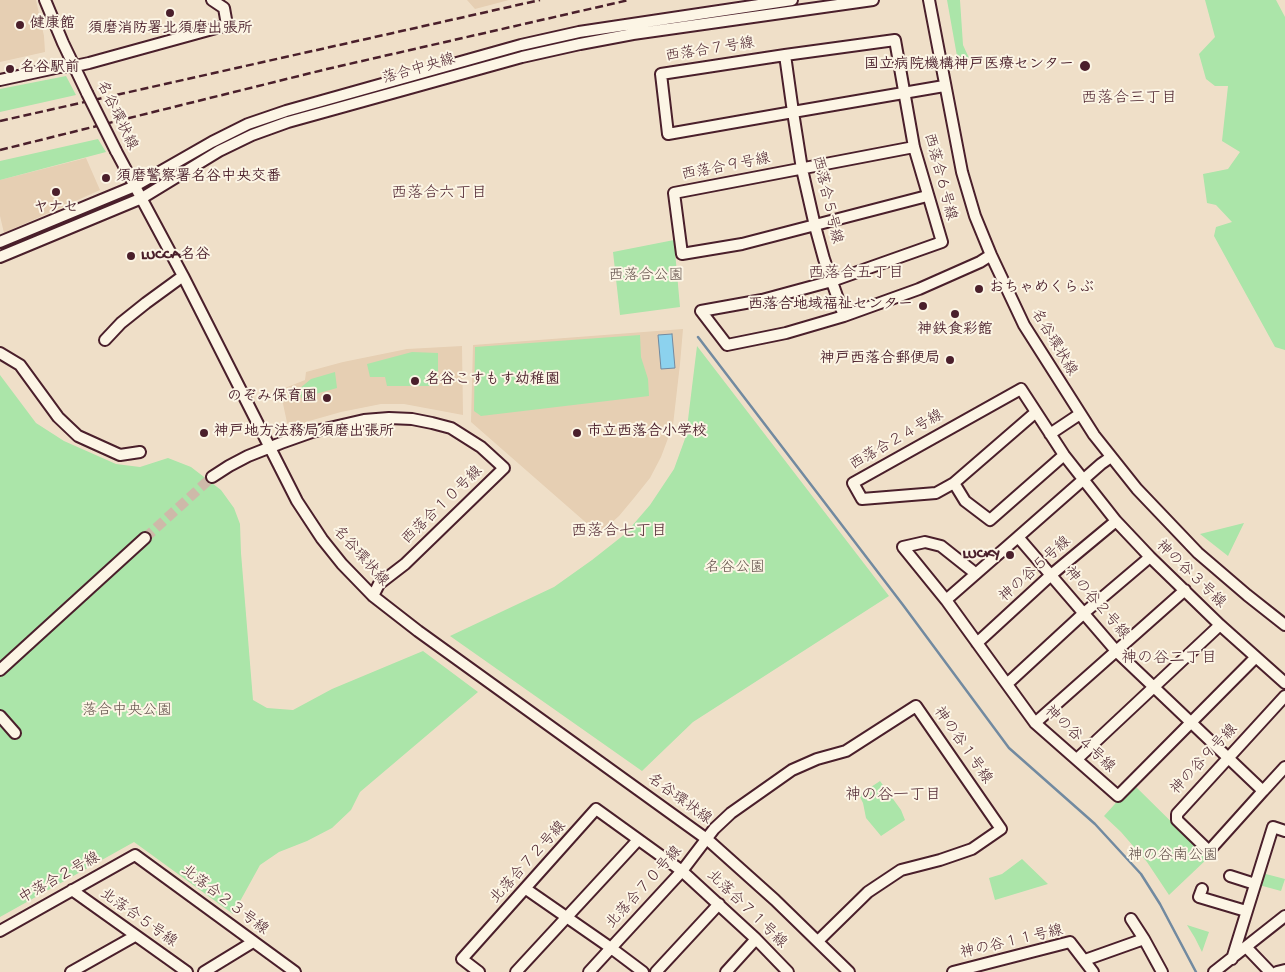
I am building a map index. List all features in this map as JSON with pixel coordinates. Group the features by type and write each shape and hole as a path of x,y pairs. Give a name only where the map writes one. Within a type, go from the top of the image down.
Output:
{"street":[{"name":"名谷環状線","path":"45,0 62,42 116,151 183,276 297,501 314,528 342,564 373,596 418,631 708,840 775,900 849,972"},
{"path":"0,80 60,67 77,69 227,25 224,8 212,0"},
{"name":"落合中央線","path":"0,242 135,186 239,128 286,111 513,47 579,32 792,0"},
{"name":"落合中央線","path":"0,257 142,198 219,151 270,128 513,59 580,44 633,34 873,0"},
{"name":"名谷環状線","path":"929,0 962,172 991,255 1024,325 1080,414 1137,489 1198,553 1285,625"},
{"name":"西落合７号線","path":"793,112 668,134 661,74 785,54 895,40 904,94"},
{"name":"西落合５号線","path":"785,54 802,169 815,226 844,316"},
{"path":"793,112 944,86"},
{"name":"西落合６号線","path":"844,316 786,332 727,345 701,311 762,300 832,281 942,242 914,147 904,94"},
{"name":"西落合９号線","path":"914,147 674,193 682,254 742,244 927,196"},
{"path":"844,316 919,289 980,262 991,255"},
{"path":"105,340 121,323 146,302 183,276"},
{"path":"0,352 20,365 58,417 78,436 120,455 140,452"},
{"name":"西落合２４号線","path":"1036,412 954,483 936,494 862,499 853,484 1021,389 1036,412 1050,434 1064,455 1083,480"},
{"path":"1050,434 1080,414"},
{"name":"西落合１０号線","path":"269,447 312,432 340,425 389,418 412,419 451,428 481,447 504,468 405,564 378,584 373,596"},
{"path":"212,477 229,466 269,447"},
{"path":"954,483 965,501 990,520 1064,455"},
{"path":"946,600 1111,457"},
{"name":"神の谷３号線","path":"1083,480 1116,521 1150,557 1220,625 1285,683"},
{"name":"神の谷５号線","path":"977,643 1051,575 1116,521"},
{"name":"神の谷２号線","path":"1018,537 1117,652 1263,791"},
{"path":"0,670 145,538"},
{"name":"神の谷４号線","path":"975,573 941,546 925,542 903,547 946,600 1035,722 1118,796 1256,657"},
{"path":"1007,684 1084,613 1150,557"},
{"path":"1035,722 1117,652 1185,590"},
{"path":"1077,759 1220,625"},
{"name":"神の谷９号線","path":"1263,791 1208,851 1177,820 1177,814 1285,696"},
{"name":"神の谷１号線","path":"708,840 714,829 731,814 792,770 817,759 846,751 916,706 1001,829 972,849 901,870 868,892 818,941"},
{"path":"0,716 15,733"},
{"path":"1263,791 1285,767"},
{"name":"北落合７２号線","path":"479,972 462,959 596,809 682,871"},
{"path":"1232,959 1272,827 1285,831"},
{"path":"516,972 638,840"},
{"name":"北落合７０号線","path":"643,972 611,948 708,840"},
{"name":"中落合２号線","path":"0,930 135,855"},
{"name":"北落合２３号線","path":"135,855 295,972"},
{"name":"北落合７１号線","path":"682,871 756,939 788,972"},
{"path":"1230,876 1255,884"},
{"path":"1202,888 1199,897 1246,912"},
{"path":"526,889 611,948 589,972"},
{"name":"北落合５号線","path":"72,890 187,972"},
{"path":"656,972 718,904"},
{"path":"1214,972 1285,916"},
{"path":"1131,919 1162,972"},
{"path":"71,972 135,936"},
{"path":"726,972 756,939"},
{"path":"1085,960 1144,939"},
{"path":"204,972 253,942"},
{"name":"神の谷１１号線","path":"953,972 1070,942 1093,972"},
{"path":"1246,947 1270,972"},
{"path":"1277,972 1285,970"}],"shaded area":[{"name":"健康館","path":"0,0 36,0 44,36 45,52 0,62"},
{"path":"467,0 509,0 475,9"},
{"name":"ヤナセ","path":"86,158 100,190 4,233 0,216 0,180"},
{"name":"市立西落合小学校","path":"683,329 673,425 661,457 650,478 634,498 619,516 599,534 471,422 473,345"},
{"path":"462,346 463,415 404,404 381,404 341,412 288,427 280,390 305,380 306,372 343,362 407,349"}],"green space":[{"path":"947,0 960,0 963,45 969,58 964,61 957,56"},
{"path":"1205,0 1276,0 1285,17 1285,350 1275,347 1214,236 1216,227 1232,222 1216,205 1207,203 1203,174 1228,169 1240,152 1222,141 1228,86 1215,86 1206,79 1199,54 1215,37"},
{"path":"66,76 76,95 0,112 0,89"},
{"path":"98,139 106,152 0,180 0,161"},
{"name":"西落合公園","path":"674,240 680,307 620,315 613,252"},
{"path":"640,335 641,357 648,379 649,396 481,416 474,411 475,347"},
{"name":"名谷公園","path":"697,346 889,596 693,722 642,771 450,636 554,587 625,534 650,505 674,469 686,436"},
{"path":"412,352 438,353 438,386 387,386 385,377 370,377 367,364"},
{"path":"335,372 337,388 301,398 299,389 311,379"},
{"name":"落合中央公園","path":"0,375 36,423 64,441 116,464 140,467 168,458 191,467 221,490 234,508 240,524 253,700 267,708 293,710 332,689 423,651 478,692 360,792 351,810 332,828 307,841 279,852 260,865 233,914 134,842 0,917"},
{"path":"1244,523 1228,556 1200,534"},
{"path":"880,781 901,810 905,820 881,836 866,818 859,795"},
{"name":"神の谷南公園","path":"1133,784 1208,858 1169,895 1147,862 1104,816"},
{"path":"1022,859 1048,884 995,900 989,878 1002,874"},
{"path":"1262,873 1285,879 1281,891 1259,885"},
{"path":"1187,925 1209,932 1202,952 1195,938"}],"water":[{"path":"672,334 675,368 661,369 658,335"}],"waterway":[{"path":"698,337 903,605 1009,748 1095,824 1141,874 1160,904 1196,972"}],"tunnel":[{"path":"145,538 212,477"}],"railway":[{"path":"0,121 540,0"},
{"path":"0,150 327,69 629,0"}],"place":[{"name":"須磨消防署北須磨出張所","path":"170,13"},
{"name":"健康館","path":"20,25"},
{"name":"国立病院機構神戸医療センター","path":"1085,66"},
{"name":"名谷駅前","path":"10,69"},
{"name":"須磨警察署名谷中央交番","path":"106,178"},
{"name":"ヤナセ","path":"56,192"},
{"name":"LUCCA名谷","path":"131,256"},
{"name":"おちゃめくらぶ","path":"979,289"},
{"name":"西落合地域福祉センター","path":"923,306"},
{"name":"神鉄食彩館","path":"955,314"},
{"name":"神戸西落合郵便局","path":"950,360"},
{"name":"名谷こすもす幼稚園","path":"415,381"},
{"name":"のぞみ保育園","path":"327,398"},
{"name":"神戸地方法務局須磨出張所","path":"204,433"},
{"name":"市立西落合小学校","path":"577,433"},
{"name":"LUCKY","path":"1010,555"}],"district":[{"name":"西落合三丁目","path":"1129,100"},
{"name":"西落合六丁目","path":"439,195"},
{"name":"西落合五丁目","path":"856,275"},
{"name":"西落合七丁目","path":"619,533"},
{"name":"神の谷二丁目","path":"1169,660"},
{"name":"神の谷一丁目","path":"893,797"}]}
